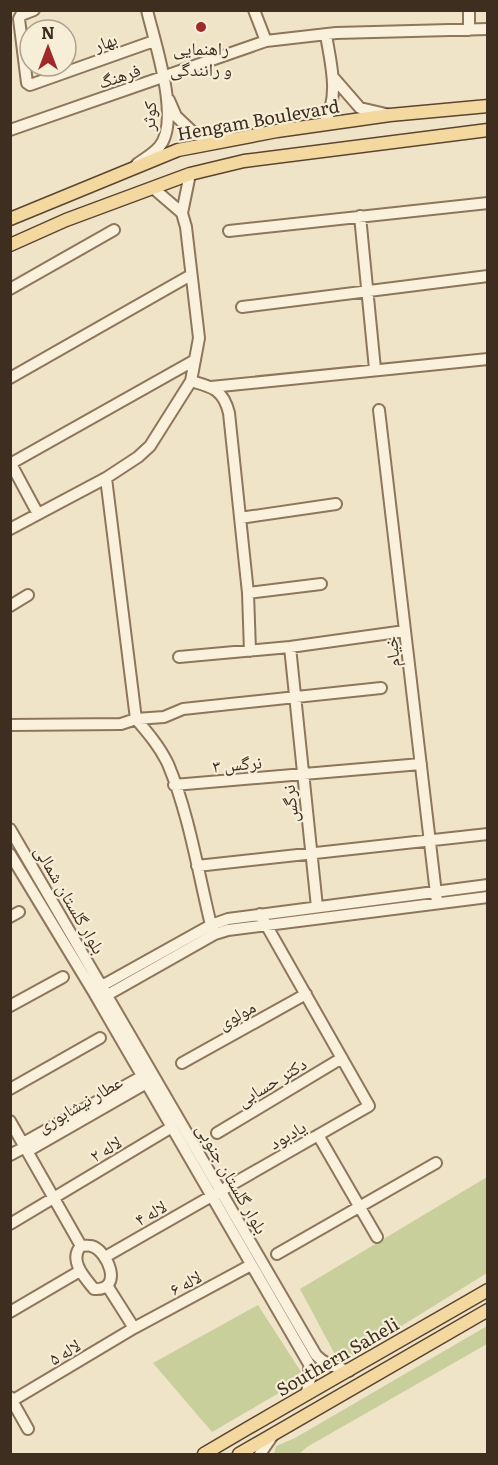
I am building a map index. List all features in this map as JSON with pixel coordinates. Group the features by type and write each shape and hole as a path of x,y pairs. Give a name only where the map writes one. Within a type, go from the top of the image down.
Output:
{"main road":[{"name":"Hengam Boulevard","path":"10,219 178,150 239,137 390,114 488,106"},
{"path":"10,245 66,220 190,174 244,160 488,130"},
{"name":"Southern Saheli","path":"204,1455 307,1392 349,1371 488,1290"},
{"name":"Southern Saheli","path":"239,1455 488,1310"}],"street":[{"name":"کوثر","path":"135,166 159,147 167,126 165,76 147,10"},
{"path":"254,10 266,41"},
{"path":"469,10 469,30"},
{"name":"بهار","path":"30,12 21,15 19,19 27,83 33,85 154,41"},
{"name":"فرهنگ","path":"10,130 266,41 326,34 488,29"},
{"path":"324,124 331,112 333,99 333,77 326,34"},
{"path":"333,77 360,108 390,114"},
{"name":"کوثر","path":"166,92 176,116 196,135 239,137"},
{"path":"10,529 106,478 150,446 190,381 199,338 182,213 190,174"},
{"path":"153,188 182,213"},
{"path":"229,231 488,203"},
{"path":"360,216 375,369"},
{"path":"10,289 114,230"},
{"path":"10,378 191,275"},
{"path":"242,307 488,276"},
{"path":"211,387 488,359"},
{"path":"38,514 11,463 195,360"},
{"path":"190,381 211,387 223,395 229,413 248,593 250,651"},
{"name":"خیام","path":"379,410 436,897"},
{"path":"106,478 136,719 153,739 167,764 187,824 213,929"},
{"path":"240,518 336,504"},
{"path":"248,593 321,584"},
{"path":"10,606 28,596"},
{"path":"179,657 290,647 405,631"},
{"name":"نرگس","path":"290,647 317,907"},
{"path":"10,725 121,724 136,719 164,717 183,710 381,688"},
{"name":"نرگس ۳","path":"174,785 421,764"},
{"name":"بلوار گلستان شمالی","path":"10,829 14,842 23,850 100,993"},
{"path":"197,866 488,834"},
{"path":"11,856 23,850"},
{"name":"بلوار گلستان شمالی","path":"11,856 100,993"},
{"path":"213,929 228,930 436,897 488,885"},
{"path":"100,993 237,916 436,897 488,897"},
{"path":"260,914 342,1058"},
{"path":"10,1006 63,977"},
{"name":"بلوار گلستان جنوبی","path":"100,993 217,1193 321,1360"},
{"name":"مولوی","path":"182,1063 306,994"},
{"path":"10,1089 100,1038"},
{"name":"یادبود","path":"217,1193 369,1106 342,1058"},
{"name":"دکتر حسابی","path":"217,1133 342,1058"},
{"path":"10,1155 149,1077"},
{"name":"بلوار گلستان جنوبی","path":"149,1077 171,1127 217,1193 251,1265 309,1364"},
{"path":"10,1121 81,1246"},
{"name":"لاله ۲","path":"10,1224 171,1127"},
{"path":"318,1136 376,1237"},
{"path":"277,1254 436,1162"},
{"name":"لاله ۴","path":"105,1257 217,1193"},
{"path":"81,1246 98,1248 105,1257 111,1271 111,1281 108,1287 94,1289 80,1271 76,1258 81,1246"},
{"name":"لاله ۶","path":"134,1328 251,1265"},
{"path":"10,1312 80,1271"},
{"path":"108,1287 134,1328"},
{"name":"لاله ۵","path":"11,1400 134,1328"},
{"path":"307,1392 310,1378 309,1364 318,1364 321,1360 349,1371"},
{"path":"11,1400 28,1429"},
{"path":"260,1455 274,1434"}],"green space":[{"path":"487,1177 487,1273 340,1364 300,1289"},
{"path":"258,1305 305,1378 212,1432 153,1363"},
{"path":"487,1326 487,1344 307,1447 299,1454 274,1454 276,1446 295,1438"}],"place":[{"name":"راهنمایی و رانندگی","path":"201,27"}]}
